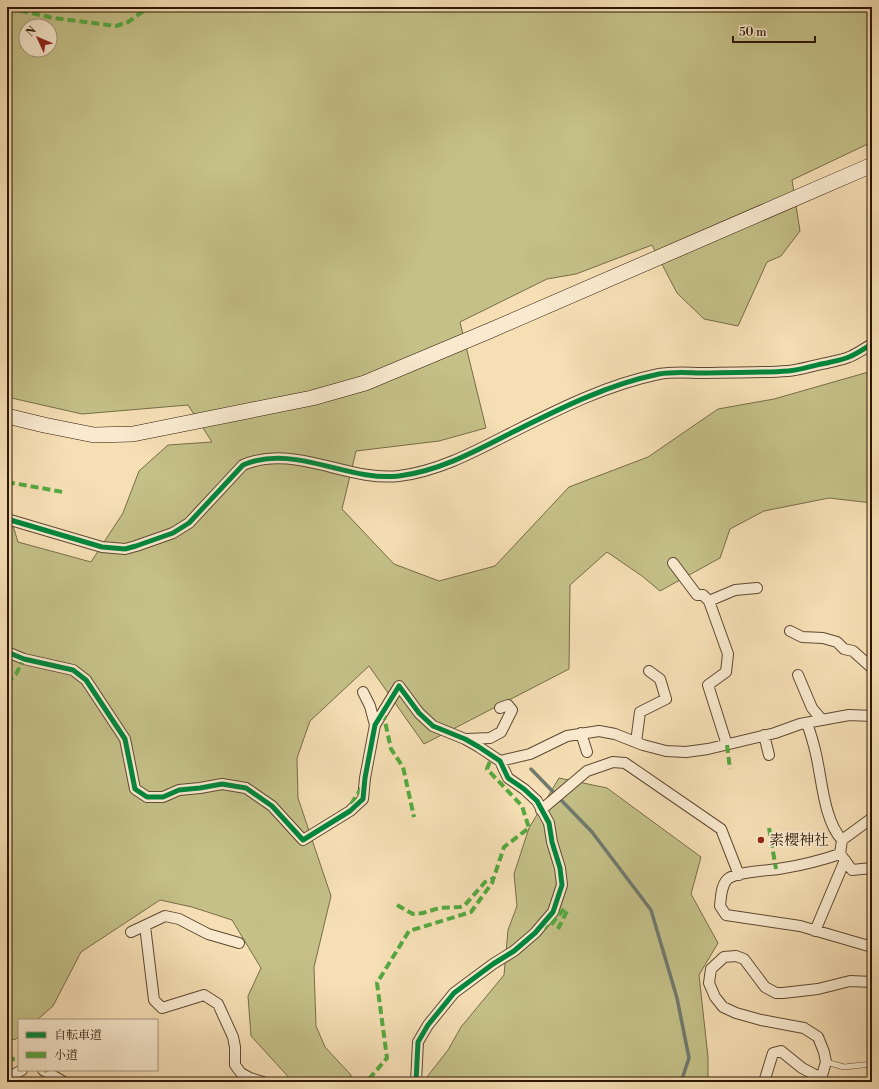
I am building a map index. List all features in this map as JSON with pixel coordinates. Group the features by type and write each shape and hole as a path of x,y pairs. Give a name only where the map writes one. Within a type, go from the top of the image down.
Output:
{"street":[{"path":"7,416 94,435 133,434 312,398 372,380 489,331 872,165"},
{"path":"7,518 102,548 125,549 173,533 189,523 244,465 254,460 277,458 309,461 339,470 374,476 398,476 424,471 458,460 565,406 638,379 661,374 684,372 789,371 849,357 872,344"},
{"path":"673,563 697,595 703,595 709,601 728,654 726,672 708,685 727,744"},
{"path":"709,601 736,590 757,588"},
{"path":"790,631 802,637 822,638 837,642 844,649 853,650 866,666"},
{"path":"7,652 24,659 73,670 86,680 125,739 134,789 147,797 163,797 179,790 222,784 246,788 272,806 303,840 350,811 363,799 365,778 375,725 399,686 419,713 433,726 479,746 500,761 508,778 537,801 549,823 552,842 560,868 562,885 553,912 535,933 514,951 454,994 428,1025 418,1042 416,1082"},
{"path":"636,742 640,712 666,700 660,679 649,671"},
{"path":"798,675 812,708 822,720"},
{"path":"363,692 370,706 375,725"},
{"path":"465,739 490,738 501,732 512,710 508,705 500,708"},
{"path":"500,761 530,754 567,736 581,733 599,731 615,734 666,751 686,752 708,749 822,720 850,715 872,716"},
{"path":"807,723 815,751 829,819 837,835 842,840 842,857 816,931"},
{"path":"581,733 587,752"},
{"path":"764,735 769,755"},
{"path":"541,810 587,771 612,762 625,763 721,829 739,875"},
{"path":"842,840 872,818"},
{"path":"842,857 728,878 723,886 720,906 726,915 800,926 872,947"},
{"path":"842,857 852,870 872,868"},
{"path":"131,932 165,916 179,919 208,934 239,943"},
{"path":"145,926 154,1000 162,1008 204,995 218,1004 233,1037 235,1047 235,1065 241,1072 250,1078 262,1082"},
{"path":"764,1082 773,1053 781,1051 821,1081 826,1062 818,1037 804,1028 761,1020 736,1013 723,1007 715,997 709,983 711,969 724,957 736,956 744,959 765,987 776,993 818,989 850,981 872,982"},
{"path":"7,1080 20,1071"},
{"path":"45,1071 64,1082"}],"lane":[{"path":"826,1062 844,1067 872,1064"}],"shaded area":[{"path":"7,7 872,7 872,142 792,180 800,231 781,256 767,262 738,326 704,319 677,293 652,245 576,274 547,279 460,322 486,428 439,441 356,451 342,509 394,564 439,581 495,566 569,487 648,457 718,409 774,399 872,371 872,503 829,498 764,511 730,529 720,558 660,591 642,576 607,552 570,585 569,669 424,744 369,666 310,721 297,758 298,798 331,896 314,967 316,1026 325,1047 351,1075 351,1082 293,1082 251,1036 248,996 261,968 232,920 192,907 160,900 81,952 53,1006 38,1019 18,1019 18,1037 7,1041 7,506 18,542 91,562 123,513 139,471 168,445 212,442 188,405 82,414 7,397"},
{"path":"559,778 607,788 701,857 691,894 718,943 699,975 708,1057 708,1082 423,1082 448,1050 461,1027 504,975 508,930 517,906 514,874 529,828"}],"waterway":[{"path":"531,769 592,832 651,910 677,998 689,1058 681,1082"}],"marked path":[{"path":"9,7 54,18 116,26 128,22 149,7"},
{"path":"7,482 63,492"},
{"path":"7,683 16,674 24,659"},
{"path":"383,712 391,749 403,767 414,817"},
{"path":"727,745 730,769"},
{"path":"369,1079 387,1058 377,983 409,931 471,912 492,883 504,847 529,828 522,806 487,769 492,756"},
{"path":"351,804 363,786"},
{"path":"769,828 776,869"},
{"path":"397,905 413,914 423,913 439,908 460,907 465,905 485,882 494,878"},
{"path":"540,927 550,926 564,909 567,911 558,929"},
{"path":"7,1060 18,1058"}],"cycle path":[{"path":"7,519 102,547 125,549 173,533 189,523 243,465 262,459 282,458 301,460 360,474 379,476 413,474 441,466 581,400 639,379 659,374 682,372 778,372 793,370 846,358 872,344"},
{"path":"7,652 24,659 73,670 86,680 125,739 135,789 147,797 163,797 179,790 222,784 246,788 272,806 303,840 350,811 363,799 365,778 375,725 399,686 419,713 433,726 465,739 500,761 508,778 524,789 537,801 549,823 552,842 560,868 562,885 553,912 535,933 514,951 493,964 454,993 428,1025 418,1042 416,1082"}],"place":[{"name":"素櫻神社","path":"761,840"}]}
